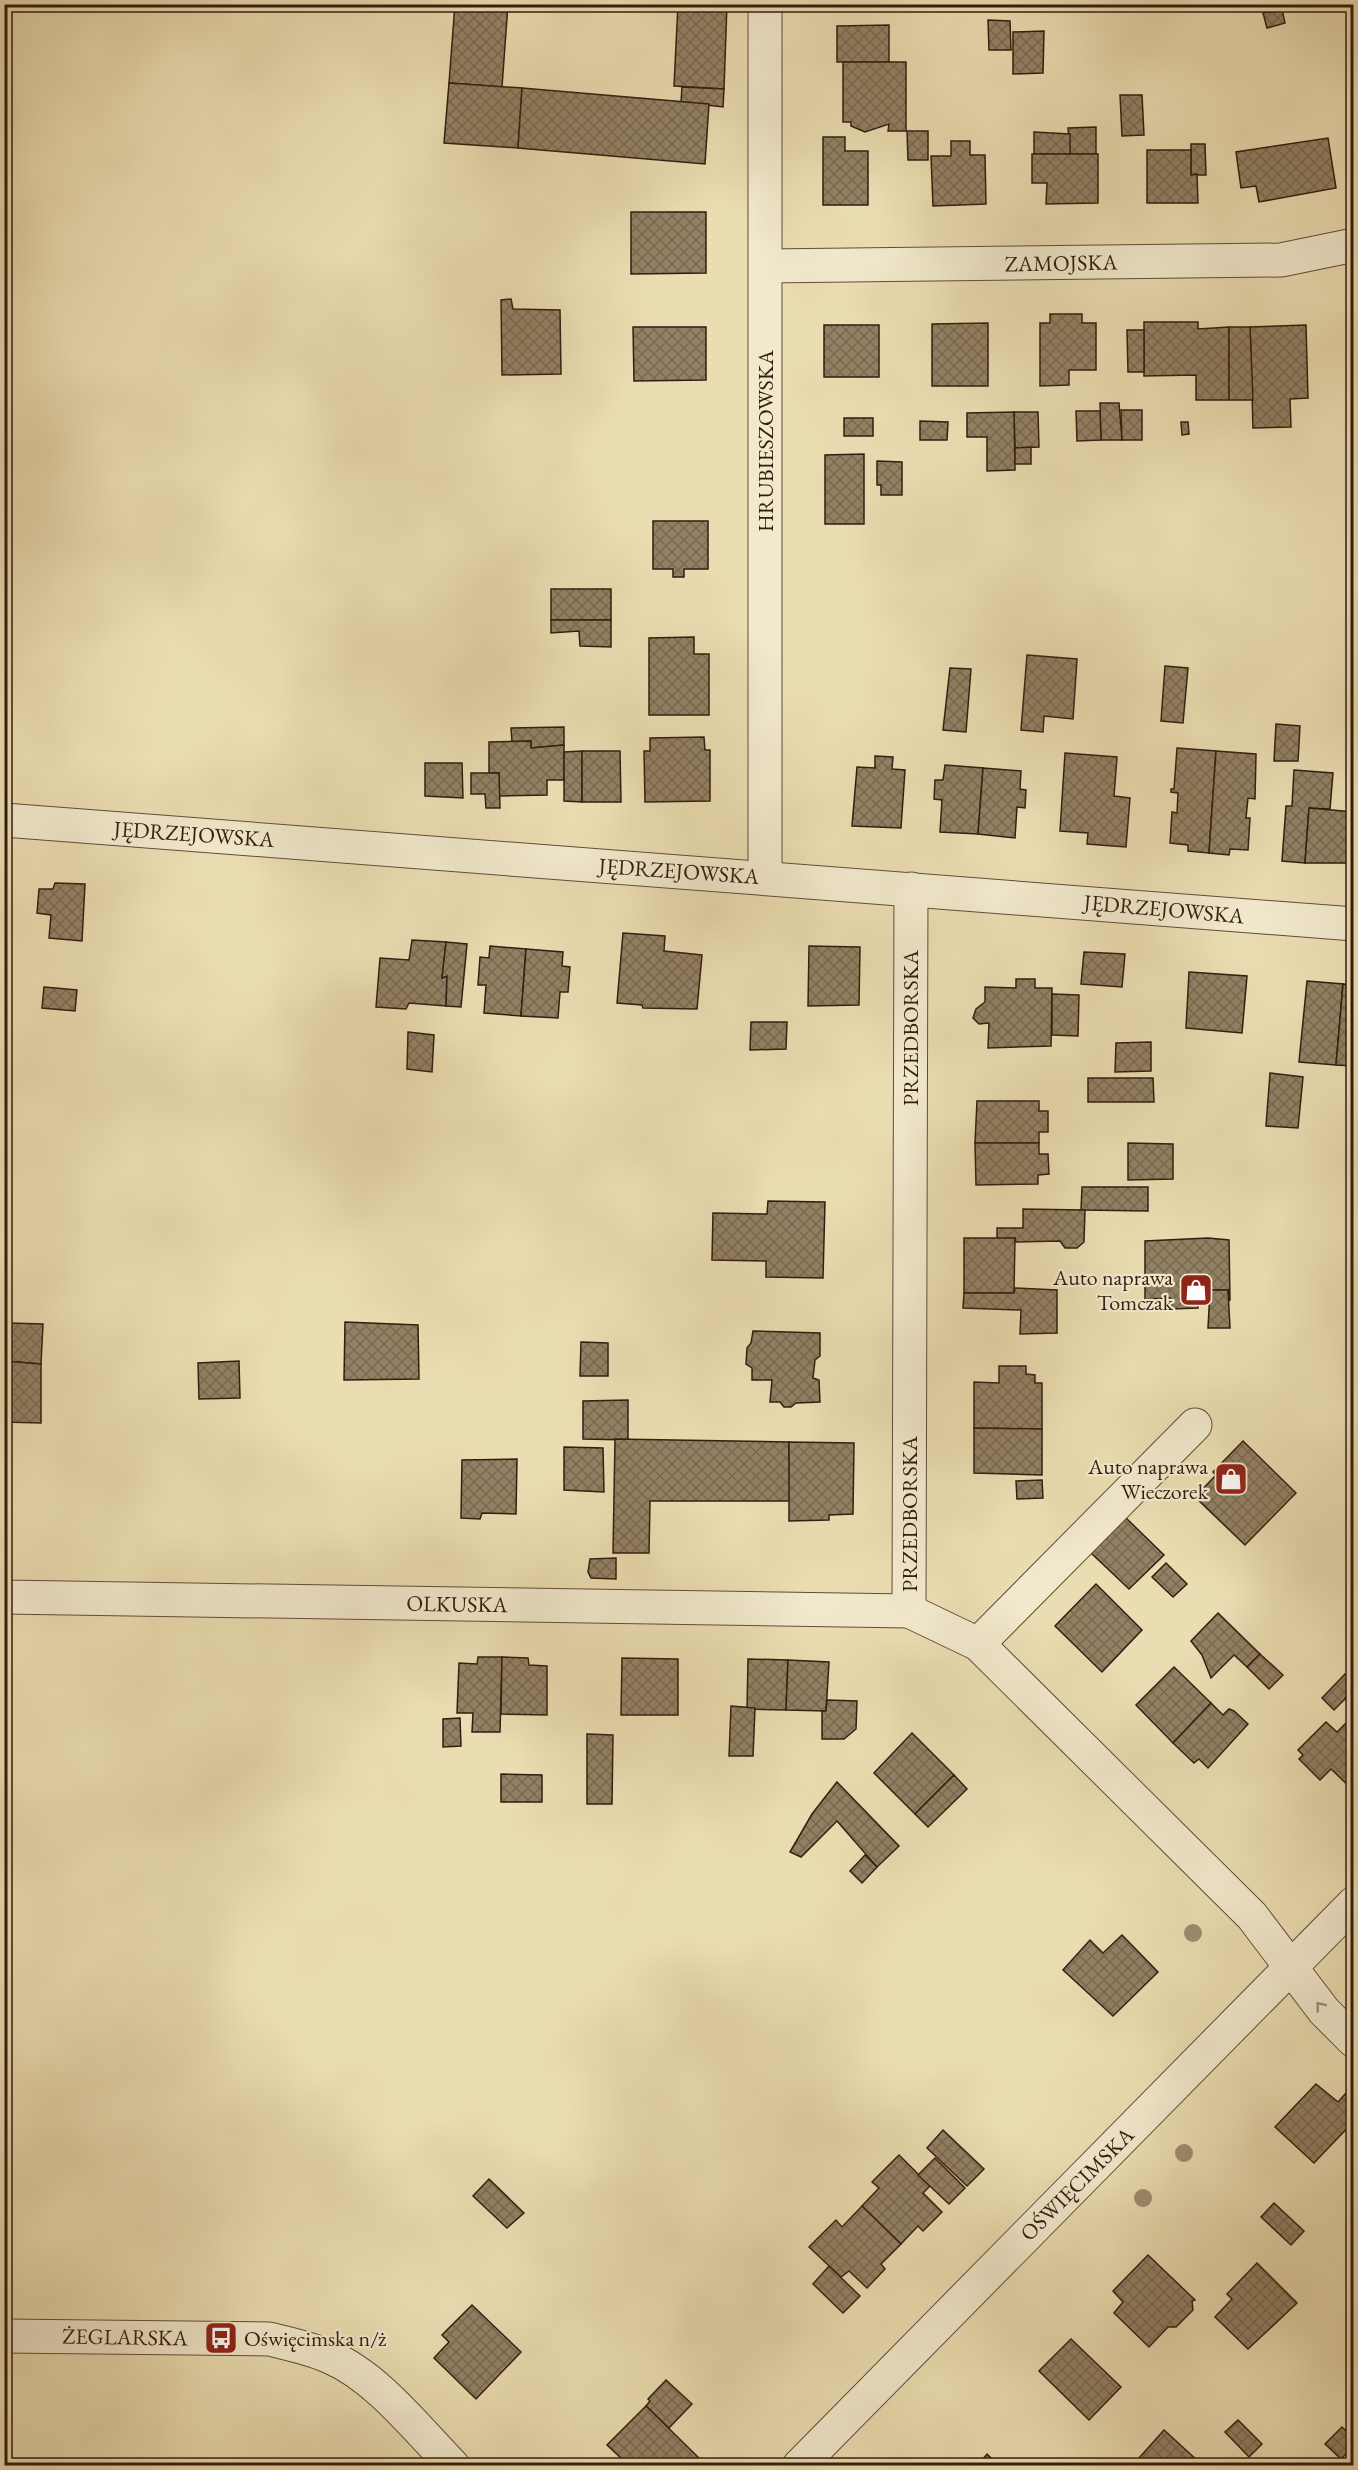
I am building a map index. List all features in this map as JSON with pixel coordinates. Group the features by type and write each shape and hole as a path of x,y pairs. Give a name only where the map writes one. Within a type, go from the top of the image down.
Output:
{"street":[{"name":"HRUBIESZOWSKA","path":"765,4 765,878"},
{"name":"ZAMOJSKA","path":"766,266 1281,260 1353,245"},
{"name":"JĘDRZEJOWSKA","path":"4,820 1353,924"},
{"name":"PRZEDBORSKA","path":"911,889 909,1611 978,1644 1252,1916 1324,2011 1353,2041"},
{"path":"978,1644 1195,1425"},
{"name":"OLKUSKA","path":"4,1597 909,1611"},
{"name":"OŚWIĘCIMSKA","path":"800,2466 1353,1903"},
{"name":"ŻEGLARSKA","path":"4,2336 268,2339 308,2348 333,2358 367,2379 453,2466"}],"building":[{"path":"455,4 508,4 502,87 449,83"},
{"path":"678,4 727,4 724,89 674,86"},
{"path":"1282,9 1285,23 1267,28 1263,13"},
{"path":"988,20 1010,21 1011,50 989,50"},
{"path":"889,25 889,62 837,62 837,26"},
{"path":"1044,31 1043,73 1013,74 1013,32"},
{"path":"843,62 906,62 906,131 888,131 889,124 865,132 851,126 851,122 843,122"},
{"path":"449,83 522,88 518,148 444,143"},
{"path":"682,87 724,89 723,107 681,102"},
{"path":"522,88 709,104 705,164 518,148"},
{"path":"1120,95 1142,95 1144,135 1122,136"},
{"path":"1096,127 1096,154 1070,154 1068,128"},
{"path":"907,131 928,131 928,160 908,160"},
{"path":"1034,132 1070,134 1070,154 1034,154"},
{"path":"823,137 845,137 845,151 868,151 868,205 823,205"},
{"path":"1328,138 1336,188 1259,202 1256,186 1241,188 1236,152"},
{"path":"951,141 970,141 970,155 985,155 986,204 933,206 931,156 951,156"},
{"path":"1191,144 1205,144 1206,175 1191,175"},
{"path":"1147,150 1191,150 1191,175 1197,174 1198,203 1147,203"},
{"path":"1032,154 1098,154 1098,203 1046,204 1047,183 1032,183"},
{"path":"631,212 706,212 706,273 631,274"},
{"path":"511,299 513,309 560,310 561,374 502,375 501,300"},
{"path":"1050,314 1082,314 1082,323 1096,323 1096,370 1069,370 1069,385 1040,386 1040,323 1050,323"},
{"path":"1144,322 1198,322 1198,329 1229,327 1229,400 1196,400 1196,375 1144,376"},
{"path":"988,323 988,386 932,386 932,324"},
{"path":"824,325 879,325 879,377 824,377"},
{"path":"1306,325 1308,398 1290,399 1291,427 1253,428 1250,327"},
{"path":"633,327 706,327 706,380 634,381"},
{"path":"1229,327 1250,327 1253,400 1229,400"},
{"path":"1127,330 1144,330 1144,372 1128,372"},
{"path":"1100,403 1119,403 1122,440 1101,440"},
{"path":"1121,410 1142,410 1142,440 1122,440"},
{"path":"1076,411 1100,411 1101,440 1077,441"},
{"path":"1014,412 1038,412 1039,447 1015,448"},
{"path":"1014,412 1015,470 987,471 987,437 967,437 967,413"},
{"path":"844,418 873,418 873,436 844,436"},
{"path":"920,421 948,422 947,440 920,440"},
{"path":"1181,422 1188,422 1189,434 1182,435"},
{"path":"1031,447 1031,464 1015,464 1015,448"},
{"path":"864,454 864,524 825,524 825,455"},
{"path":"877,461 902,462 902,495 881,495 881,485 877,485"},
{"path":"653,521 708,521 708,569 684,569 684,577 673,577 673,569 653,569"},
{"path":"551,589 611,589 611,620 551,620"},
{"path":"551,620 611,620 611,647 580,646 579,631 551,633"},
{"path":"694,637 694,654 709,654 709,715 649,715 649,638"},
{"path":"1027,655 1077,659 1073,719 1044,716 1043,732 1021,730"},
{"path":"1165,666 1188,668 1183,723 1161,721"},
{"path":"950,668 971,669 966,732 943,730"},
{"path":"1276,724 1300,726 1298,761 1274,761"},
{"path":"564,727 564,745 531,748 531,741 512,742 511,728"},
{"path":"704,737 705,750 710,750 710,801 645,802 644,751 650,751 650,738"},
{"path":"531,741 531,748 564,745 564,780 547,780 547,795 499,796 499,773 489,773 489,742"},
{"path":"1177,748 1216,751 1209,853 1188,851 1188,845 1170,843 1172,812 1177,813 1178,793 1171,792 1171,789 1174,789"},
{"path":"582,751 582,802 564,801 564,752"},
{"path":"582,751 620,751 621,802 582,802"},
{"path":"1216,751 1256,754 1255,799 1248,798 1246,818 1250,818 1248,850 1230,849 1229,855 1209,853"},
{"path":"1065,753 1117,757 1114,796 1130,798 1126,847 1087,844 1088,833 1060,831"},
{"path":"875,756 893,757 892,769 905,770 901,828 852,826 857,767 875,768"},
{"path":"425,763 462,763 463,798 425,796"},
{"path":"945,765 983,768 978,834 940,832 942,800 934,799 935,780 943,780"},
{"path":"983,768 1021,771 1020,789 1026,790 1025,808 1017,807 1015,838 978,834"},
{"path":"1294,770 1333,773 1330,809 1309,808 1305,863 1282,861 1286,806 1292,806"},
{"path":"471,773 499,773 500,808 486,808 485,794 471,794"},
{"path":"1309,808 1354,812 1352,863 1305,863"},
{"path":"55,883 85,884 82,941 49,938 51,915 37,913 39,889 53,889"},
{"path":"623,933 665,936 664,951 702,955 697,1009 643,1008 642,1005 617,1003"},
{"path":"412,940 446,942 442,978 447,976 446,1006 409,1003 406,1009 376,1007 380,958 409,960"},
{"path":"446,942 467,944 461,1007 446,1006 447,976 442,978"},
{"path":"490,946 526,949 521,1016 484,1013 486,985 478,985 480,957 489,958"},
{"path":"809,946 860,947 859,1005 808,1006"},
{"path":"526,949 563,952 562,966 570,967 568,992 560,992 558,1018 521,1016"},
{"path":"1084,952 1125,954 1122,987 1081,984"},
{"path":"1189,972 1247,976 1242,1033 1186,1028"},
{"path":"1016,979 1035,979 1035,988 1052,988 1051,1046 988,1048 989,1023 979,1024 973,1018 976,1009 985,1002 985,987 1016,988"},
{"path":"1307,981 1343,984 1336,1065 1299,1062"},
{"path":"1343,984 1354,985 1354,1066 1336,1065"},
{"path":"44,987 77,990 75,1011 42,1008"},
{"path":"1052,994 1079,995 1078,1036 1052,1035"},
{"path":"751,1022 787,1022 786,1049 750,1050"},
{"path":"408,1032 434,1035 432,1072 407,1069"},
{"path":"1151,1042 1151,1071 1115,1072 1116,1043"},
{"path":"1270,1073 1303,1077 1298,1128 1266,1126"},
{"path":"1088,1078 1153,1078 1154,1102 1088,1102"},
{"path":"977,1101 1039,1101 1039,1111 1048,1111 1048,1132 1039,1132 1039,1143 975,1143"},
{"path":"975,1143 1039,1143 1039,1154 1048,1154 1049,1174 1038,1175 1038,1184 976,1185"},
{"path":"1128,1143 1173,1144 1173,1179 1128,1180"},
{"path":"1082,1187 1148,1187 1148,1211 1081,1210"},
{"path":"768,1201 825,1202 823,1278 766,1277 766,1261 712,1260 713,1213 767,1214"},
{"path":"1023,1209 1085,1210 1084,1242 1077,1248 1065,1248 1060,1241 1016,1242 1015,1238 997,1239 997,1228 1023,1228"},
{"path":"964,1238 1015,1238 1014,1293 964,1293"},
{"path":"1208,1238 1229,1240 1230,1301 1228,1290 1210,1290 1210,1298 1198,1297 1198,1308 1171,1309 1171,1298 1145,1299 1145,1241"},
{"path":"1015,1288 1057,1290 1057,1333 1020,1334 1021,1310 963,1308 964,1293 1014,1293"},
{"path":"1210,1290 1228,1290 1230,1328 1208,1328"},
{"path":"345,1322 418,1325 419,1379 344,1380"},
{"path":"8,1323 43,1324 41,1364 6,1361"},
{"path":"753,1331 820,1333 820,1356 815,1360 813,1378 819,1380 820,1402 796,1403 791,1407 784,1407 780,1402 770,1402 772,1380 752,1380 752,1368 746,1364 747,1348 751,1343"},
{"path":"581,1342 608,1343 608,1376 580,1376"},
{"path":"4,1361 41,1364 41,1423 4,1422"},
{"path":"239,1361 240,1398 199,1399 198,1363"},
{"path":"999,1366 1026,1366 1026,1374 1035,1375 1035,1383 1042,1383 1042,1429 974,1428 974,1382 999,1383"},
{"path":"628,1400 628,1440 583,1439 583,1401"},
{"path":"974,1428 1042,1429 1042,1475 974,1473"},
{"path":"615,1439 789,1442 790,1501 650,1501 649,1553 613,1553"},
{"path":"1243,1441 1296,1493 1245,1545 1195,1497 1216,1475 1213,1472"},
{"path":"789,1442 854,1443 853,1514 829,1515 829,1520 789,1521"},
{"path":"564,1447 603,1448 604,1492 564,1490"},
{"path":"517,1459 516,1514 482,1513 480,1519 461,1518 462,1460"},
{"path":"1042,1480 1043,1498 1017,1499 1016,1481"},
{"path":"1125,1517 1164,1555 1129,1589 1090,1552"},
{"path":"616,1558 616,1579 591,1578 588,1572 590,1559"},
{"path":"1166,1563 1187,1584 1173,1597 1152,1577"},
{"path":"1096,1584 1142,1630 1102,1672 1055,1626"},
{"path":"1218,1613 1260,1654 1247,1667 1234,1655 1211,1678 1202,1655 1191,1641"},
{"path":"1260,1654 1283,1675 1269,1689 1247,1667"},
{"path":"478,1657 502,1657 500,1732 472,1732 473,1713 457,1713 459,1663 477,1664"},
{"path":"502,1657 528,1658 529,1665 547,1666 547,1715 501,1714"},
{"path":"622,1658 678,1659 678,1715 621,1715"},
{"path":"748,1659 788,1660 786,1710 747,1709"},
{"path":"788,1660 829,1662 826,1711 786,1710"},
{"path":"1174,1667 1211,1703 1173,1743 1136,1705"},
{"path":"1345,1674 1354,1682 1354,1690 1334,1710 1322,1698"},
{"path":"1354,1690 1354,1707 1345,1698"},
{"path":"827,1700 857,1701 856,1729 844,1739 822,1739 822,1711 826,1711"},
{"path":"1211,1703 1223,1715 1229,1709 1248,1724 1208,1768 1199,1759 1194,1763 1173,1743"},
{"path":"731,1706 755,1708 753,1756 729,1756"},
{"path":"460,1718 461,1746 443,1747 443,1719"},
{"path":"1326,1722 1337,1732 1347,1722 1354,1729 1354,1791 1331,1769 1320,1780 1299,1759 1303,1755 1298,1750"},
{"path":"912,1733 954,1775 915,1814 874,1773"},
{"path":"587,1734 613,1735 612,1804 587,1804"},
{"path":"501,1774 542,1775 542,1802 501,1802"},
{"path":"954,1775 967,1789 928,1827 915,1814"},
{"path":"837,1782 899,1846 877,1867 837,1821 801,1857 790,1852 812,1814"},
{"path":"865,1855 877,1867 862,1883 850,1871"},
{"path":"1122,1935 1158,1972 1113,2016 1063,1970 1090,1940 1103,1953"},
{"path":"1316,2084 1338,2102 1346,2093 1354,2100 1354,2109 1350,2112 1354,2121 1314,2163 1275,2127"},
{"path":"943,2130 984,2169 967,2186 927,2148"},
{"path":"899,2155 930,2186 923,2193 942,2212 923,2231 918,2226 901,2244 862,2206 879,2188 872,2182"},
{"path":"935,2158 965,2188 949,2204 918,2175"},
{"path":"489,2179 524,2213 507,2228 473,2196"},
{"path":"1274,2203 1304,2231 1291,2245 1261,2217"},
{"path":"862,2206 901,2244 881,2264 885,2269 867,2288 849,2271 841,2277 809,2247 836,2220 842,2227"},
{"path":"1148,2255 1195,2300 1192,2301 1193,2310 1176,2327 1168,2327 1149,2347 1114,2313 1123,2302 1113,2291"},
{"path":"1257,2263 1297,2303 1248,2349 1215,2317 1232,2299 1227,2294"},
{"path":"829,2266 860,2296 843,2313 813,2284"},
{"path":"472,2305 521,2352 476,2399 434,2358 449,2342 442,2335"},
{"path":"1071,2339 1121,2387 1089,2420 1039,2371"},
{"path":"666,2380 692,2404 669,2428 646,2406 650,2401 648,2399"},
{"path":"646,2406 700,2459 694,2466 620,2466 624,2461 607,2445"},
{"path":"1238,2420 1262,2444 1249,2457 1225,2432"},
{"path":"1342,2427 1354,2439 1354,2446 1341,2459 1325,2444"},
{"path":"1164,2430 1198,2461 1194,2466 1147,2466 1139,2458"},
{"path":"987,2454 999,2466 977,2466"}],"place":[{"name":"Auto naprawa Tomczak","path":"1196,1290"},
{"name":"Auto naprawa Wieczorek","path":"1231,1479"},
{"name":"Oświęcimska n/ż","path":"221,2338"}]}
